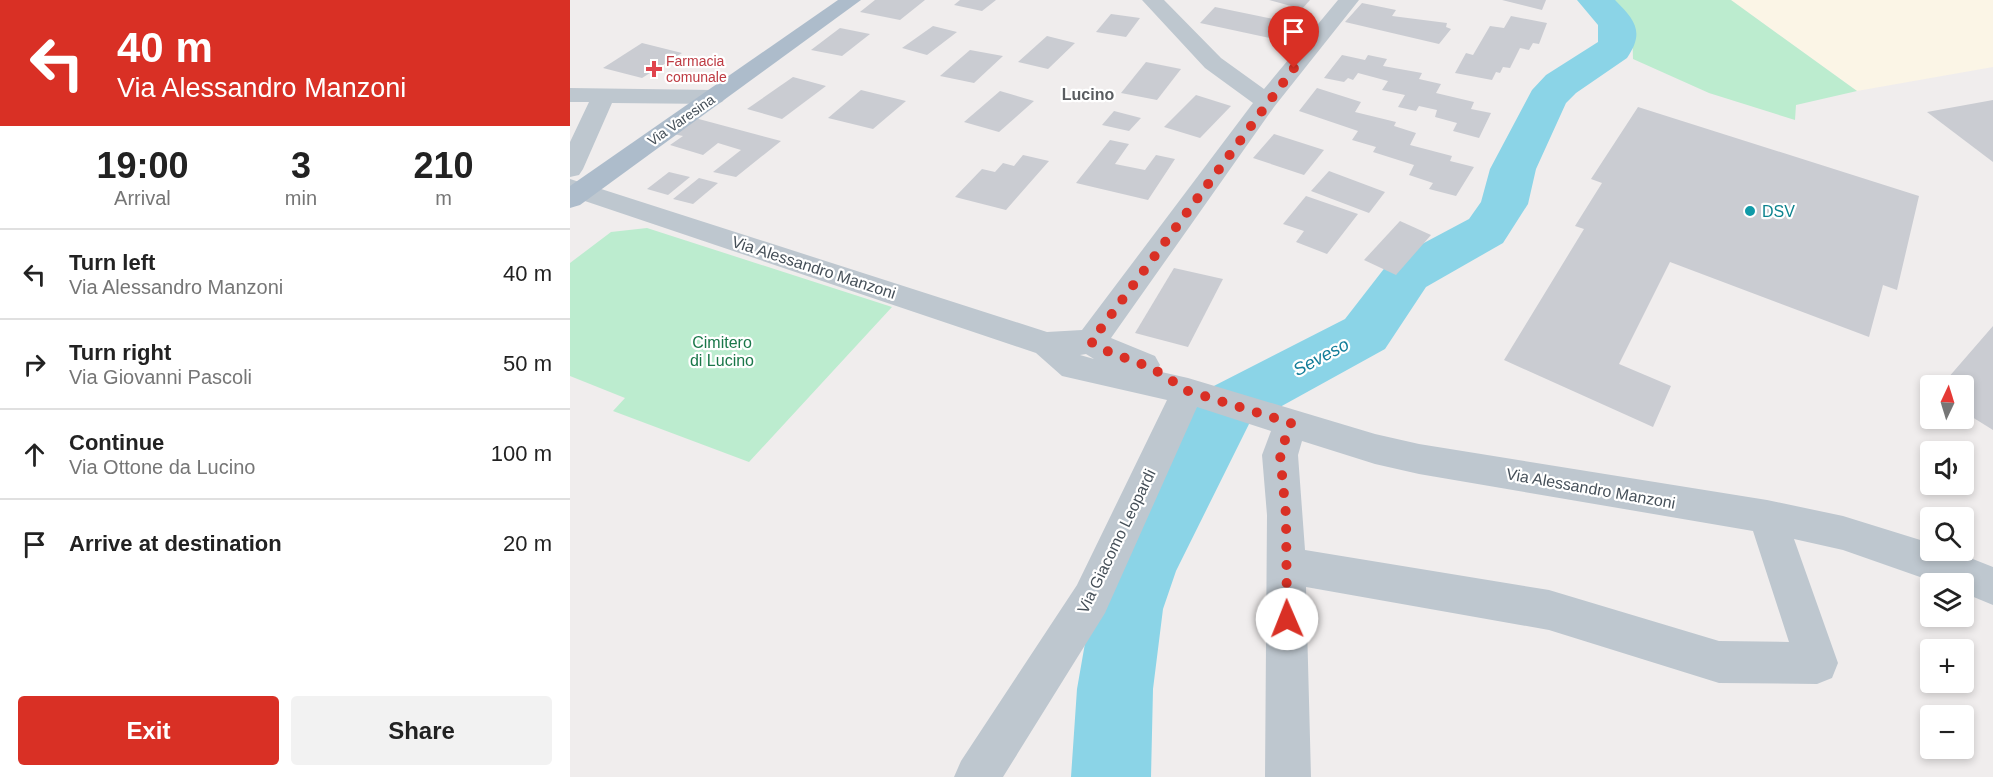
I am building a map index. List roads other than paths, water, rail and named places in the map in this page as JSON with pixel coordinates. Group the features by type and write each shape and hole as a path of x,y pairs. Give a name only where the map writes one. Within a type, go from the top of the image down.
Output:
{"main road":[{"name":"Via Varesina","path":"573,186 714,98 851,0"}],"street":[{"path":"1152,0 1213,63 1266,102"},
{"path":"1091,342 1266,102 1349,0"},
{"path":"570,95 714,98"},
{"path":"573,186 604,95"},
{"name":"Via Alessandro Manzoni","path":"573,186 1047,344 1091,342 1109,352 1152,368 1200,395"},
{"name":"Via Alessandro Manzoni","path":"1047,344 1073,367 1200,395 1282,421 1419,459 1767,517 1843,533 1925,559 1993,586"},
{"name":"Via Giacomo Leopardi","path":"977,777 1091,598 1200,395"},
{"path":"1282,421 1280,454 1286,515 1288,777"},
{"path":"1286,565 1549,610 1719,662 1816,663 1767,517"}],"waterway":[{"name":"Seveso","path":"1111,777 1115,689 1127,609 1145,563 1227,407 1365,334 1408,274 1486,231 1504,204 1513,169 1547,99 1561,84 1613,50 1617,42 1617,23 1595,0"}],"place":[{"name":"Farmacia comunale","path":"654,69"},
{"name":"DSV","path":"1750,211"}],"district":[{"name":"Lucino","path":"1088,94"}],"park label":[{"name":"Cimitero di Lucino","path":"722,351"}]}
